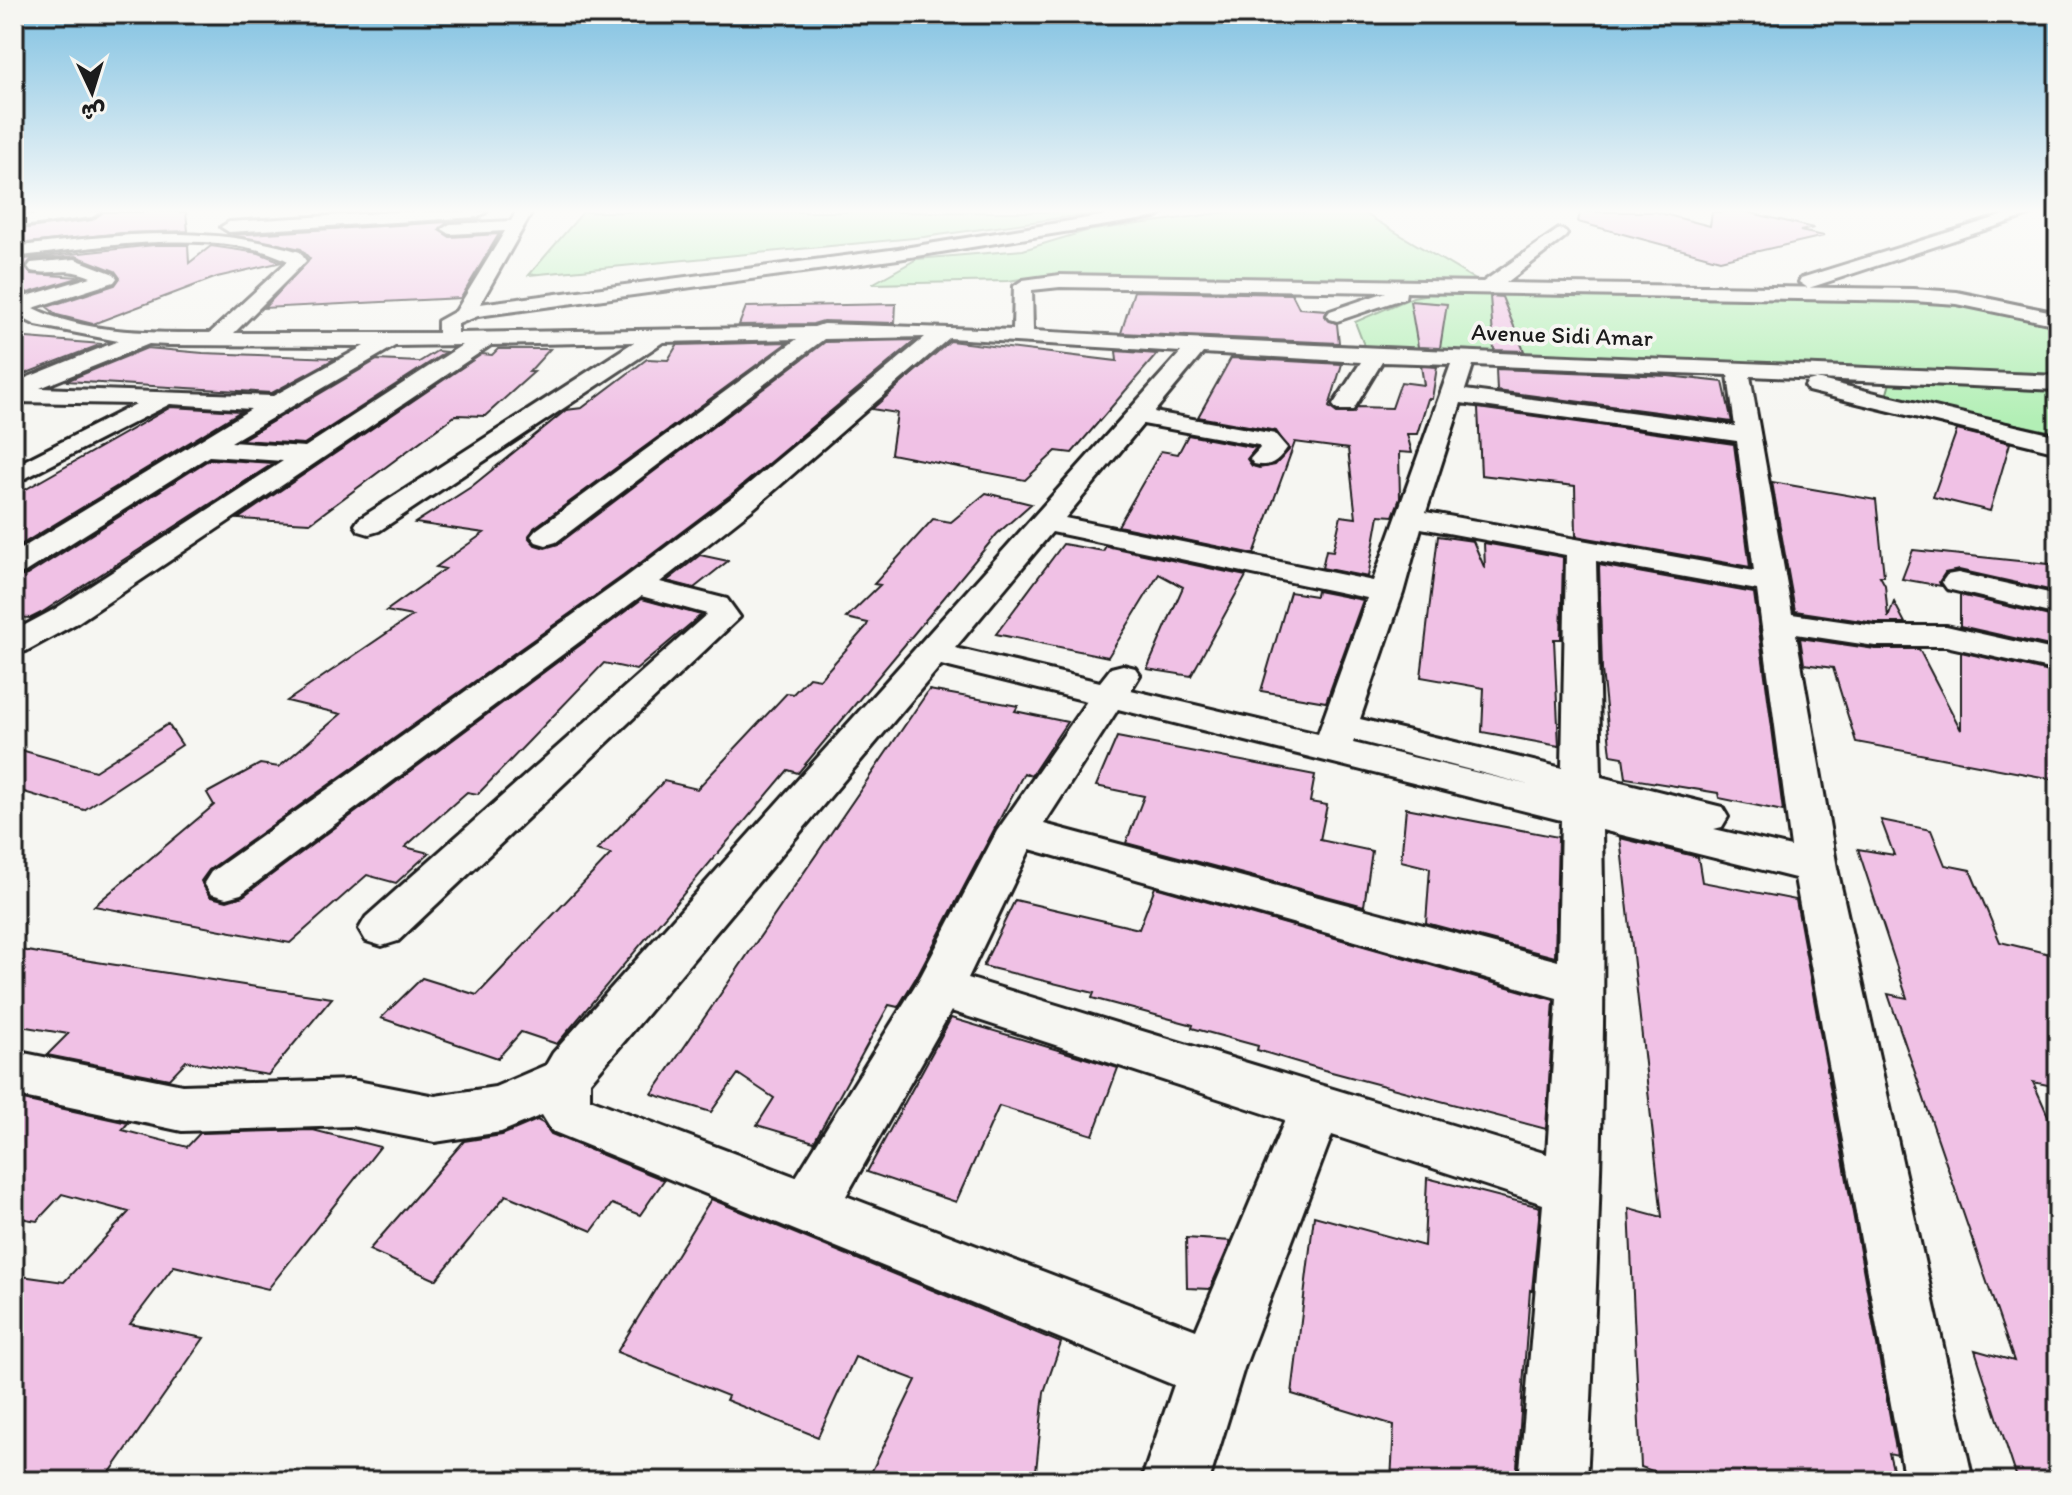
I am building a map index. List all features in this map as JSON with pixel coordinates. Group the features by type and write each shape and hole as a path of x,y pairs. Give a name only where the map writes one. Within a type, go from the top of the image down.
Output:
{"street":[{"path":"15,306 95,282"},
{"path":"216,339 275,282"},
{"path":"465,313 484,282"},
{"path":"448,339 448,321 465,313 695,282"},
{"path":"1489,287 1496,282"},
{"path":"1730,292 1813,282 1829,294"},
{"path":"1023,336 1023,286 1033,283 1327,283 1957,298 2058,319"},
{"path":"1327,283 1346,355"},
{"path":"1337,315 1423,286"},
{"name":"Avenue Sidi Amar","path":"15,306 43,321 99,333 147,337 391,340 823,330 944,332 1121,344 1183,363 1376,355 2058,383"},
{"path":"14,332 43,321"},
{"path":"546,536 823,330"},
{"path":"226,883 636,585 744,502 944,332"},
{"path":"369,525 659,335"},
{"path":"21,392 147,337"},
{"path":"14,644 66,616 487,338"},
{"path":"14,566 277,403 391,340"},
{"path":"1121,344 1145,356 1183,363"},
{"path":"1345,405 1376,355"},
{"path":"1336,738 1464,358"},
{"path":"14,1073 182,1108 352,1103 378,1105 435,1119 479,1115 501,1109 563,1081 1183,363"},
{"path":"1939,1481 1813,856 1748,435 1748,369 2058,444"},
{"path":"1848,372 1845,385 1855,397"},
{"path":"21,392 277,403"},
{"path":"1452,395 1748,435"},
{"path":"14,476 165,397"},
{"path":"1137,416 1266,439 1274,448 1263,459"},
{"path":"203,448 309,455"},
{"path":"1412,518 1581,549 1776,603 1875,636 1946,636 2058,661"},
{"path":"1044,522 1387,593"},
{"path":"1553,1481 1573,1188 1582,986 1581,549"},
{"path":"1958,582 2058,605"},
{"path":"382,929 724,617 716,606 636,585"},
{"path":"939,642 1118,683 1813,856"},
{"path":"809,1208 939,988 1018,831 1118,683"},
{"path":"1018,831 1582,986"},
{"path":"939,988 1573,1188"},
{"path":"563,1081 560,1094 563,1106 571,1115 1212,1368"},
{"path":"1175,1481 1212,1368 1316,1108"}],"green space":[{"path":"876,282 973,282 872,284"},
{"path":"1449,290 1961,301 2058,322 2058,381 1367,353 1355,322 1413,297"},
{"path":"1891,379 2058,390 2058,433 1886,397"}],"building":[{"path":"14,282 65,282 28,293"},
{"path":"117,282 204,282 93,324 57,315 47,307"},
{"path":"289,282 471,282 461,298 264,308"},
{"path":"1134,291 1292,294 1299,308 1327,310 1325,317 1337,324 1339,343 1121,333"},
{"path":"1490,296 1502,297 1524,351 1494,350"},
{"path":"1410,301 1447,304 1440,348 1418,347"},
{"path":"896,304 895,323 823,321 813,324 739,325 746,307"},
{"path":"14,337 102,344 14,378"},
{"path":"916,340 732,494 623,576 209,870 201,881 210,897 227,901 243,896 642,599 701,615 636,670 604,663 478,794 467,792 405,847 429,853 396,883 367,875 290,943 94,906 214,805 207,793 260,764 279,767 341,714 287,701 412,616 386,611 445,569 436,567 484,533 415,523 471,487 566,410 582,408 647,359 668,360 677,345 788,342 534,528 529,538 535,545 545,548 558,544 825,342"},
{"path":"950,341 1117,361 1116,351 1157,354 1072,453 1056,451 1025,480 891,454 897,413 872,409"},
{"path":"147,348 336,358 272,393 66,381"},
{"path":"498,349 550,349 529,372 534,372 485,416 456,415 310,523 238,519 482,354 492,355"},
{"path":"437,351 446,352 304,444 241,440 377,360 419,362"},
{"path":"1231,358 1342,364 1329,407 1337,413 1353,413 1358,407 1392,408 1401,382 1424,385 1421,366 1437,367 1432,399 1428,399 1417,434 1407,434 1412,453 1399,452 1400,498 1393,516 1379,515 1368,577 1322,568 1326,550 1333,551 1341,516 1356,518 1348,449 1295,442 1254,554 1118,526 1161,451 1178,454 1188,435 1256,448 1247,459 1252,466 1259,468 1275,465 1289,450 1276,431 1198,417"},
{"path":"1496,369 1668,376 1723,382 1732,422 1497,391"},
{"path":"171,407 241,411 14,549 14,496"},
{"path":"1478,408 1734,444 1750,567 1576,536 1575,486 1481,475"},
{"path":"1957,430 2010,443 1990,511 1933,497"},
{"path":"210,459 274,463 41,613 31,618 14,617 14,578 27,575"},
{"path":"1772,482 1876,500 1884,576 1880,576 1885,585 1888,618 1894,602 1905,623 1875,623 1795,611"},
{"path":"986,493 1031,504 997,534 798,773 788,770 557,1044 521,1032 498,1058 381,1018 422,978 477,995 611,854 597,850 664,781 697,789 787,693 793,694 809,677 820,679 866,627 868,623 846,618 880,585 874,584 933,519 951,522"},
{"path":"1438,536 1473,541 1485,569 1484,543 1563,557 1561,639 1554,639 1559,746 1482,732 1484,688 1421,677"},
{"path":"1063,544 1103,551 1106,546 1246,576 1191,676 1147,669 1183,587 1159,574 1108,657 996,634"},
{"path":"1913,550 2058,565 2058,592 1959,570 1945,573 1939,582 1941,586 1902,579"},
{"path":"700,555 728,561 694,588 667,581"},
{"path":"1599,565 1754,593 1783,811 1719,798 1718,793 1626,778 1623,757 1611,755 1602,670"},
{"path":"1317,591 1363,600 1326,702 1261,691 1290,592 1316,596"},
{"path":"1960,595 2058,618 2058,648 1960,626"},
{"path":"1800,638 1875,649 1919,649 1961,730 1961,652 2058,674 2058,780 1856,742 1833,668 1804,664"},
{"path":"929,690 1018,706 1015,711 1067,722 1031,776 1024,773 917,976 898,1007 889,1005 814,1142 757,1125 774,1098 738,1074 711,1112 652,1094"},
{"path":"168,724 182,745 84,810 14,789 14,748 95,771"},
{"path":"1117,737 1315,775 1310,802 1327,805 1320,840 1372,851 1364,906 1126,843 1144,796 1096,786"},
{"path":"1406,808 1558,837 1555,957 1426,923 1430,868 1401,861"},
{"path":"1881,820 1931,830 1945,865 1970,870 2000,942 2058,956 2058,1087 2033,1082 2058,1138 2058,1481 2017,1478 1975,1350 2014,1361 1888,994 1907,998 1858,849 1894,855"},
{"path":"1620,838 1698,857 1702,882 1796,900 1897,1455 1889,1453 1896,1481 1681,1481 1641,1467 1629,1208 1662,1217"},
{"path":"1155,887 1554,1000 1546,1129 1324,1070 1257,1050 1258,1046 1192,1028 1193,1025 1092,998 1094,993 983,966 1015,900 1139,929"},
{"path":"14,949 332,998 268,1075 186,1061 169,1079 47,1055 68,1034 14,1025"},
{"path":"951,1018 1118,1068 1093,1135 999,1106 956,1202 867,1172"},
{"path":"14,1098 128,1123 122,1130 187,1147 200,1133 313,1130 380,1147 268,1289 174,1266 130,1324 204,1338 104,1481 14,1481 14,1275 64,1282 129,1212 62,1194 37,1221 14,1217"},
{"path":"537,1120 551,1134 664,1180 640,1215 612,1204 592,1231 506,1195 436,1280 369,1250 464,1141 502,1135"},
{"path":"1427,1178 1540,1207 1530,1290 1516,1481 1391,1481 1394,1425 1292,1394 1314,1216 1424,1246"},
{"path":"711,1199 1061,1343 1044,1392 1035,1481 867,1481 916,1380 855,1357 818,1437 726,1400 728,1396 617,1352"},
{"path":"1186,1238 1231,1241 1210,1289 1187,1288"}]}
